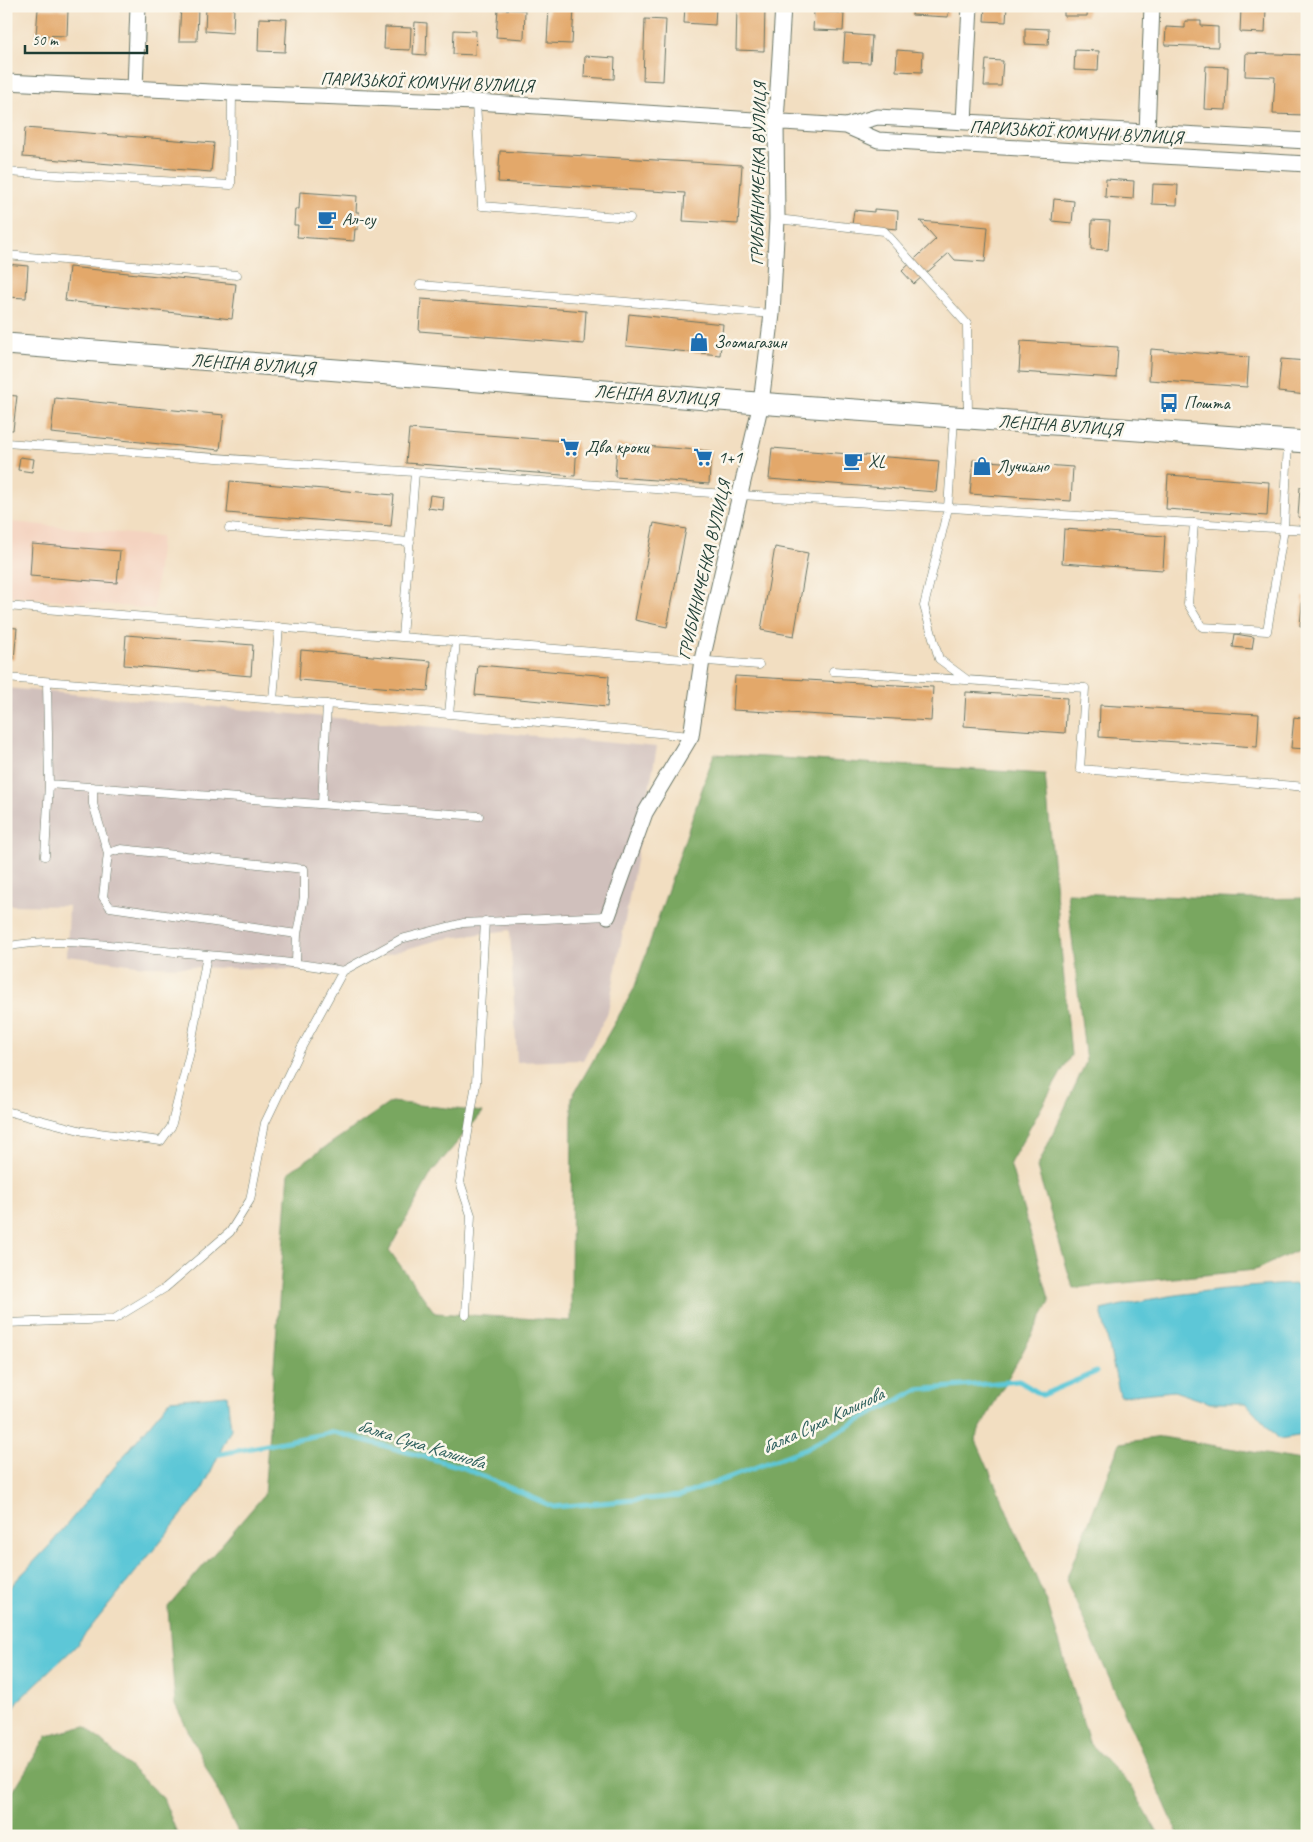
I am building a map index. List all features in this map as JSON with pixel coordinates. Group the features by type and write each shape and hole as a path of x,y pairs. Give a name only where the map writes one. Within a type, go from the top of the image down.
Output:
{"main road":[{"name":"ЛЕНІНА ВУЛИЦЯ","path":"6,344 761,403 1297,441"}],"street":[{"path":"135,89 138,6"},
{"name":"ГРИБИНИЧЕНКА ВУЛИЦЯ","path":"608,916 645,813 691,736 702,660 761,403 772,314 777,219 776,122 783,6"},
{"path":"964,122 970,6"},
{"path":"1147,132 1152,6"},
{"name":"ПАРИЗЬКОЇ КОМУНИ ВУЛИЦЯ","path":"7,82 135,89 476,102 846,126 878,117 1307,141"},
{"name":"ПАРИЗЬКОЇ КОМУНИ ВУЛИЦЯ","path":"846,126 878,140 1307,164"}],"lane":[{"path":"6,100 7,82"},
{"path":"6,172 232,185 232,93"},
{"path":"476,102 482,206 630,218"},
{"path":"777,219 884,231 967,324 961,418 948,508 924,606 939,659 966,679"},
{"path":"6,254 237,275"},
{"path":"420,285 772,314"},
{"path":"1194,523 1188,604 1202,627 1267,631 1297,441"},
{"path":"6,443 740,495 1307,530"},
{"path":"402,637 415,472"},
{"path":"229,528 410,542"},
{"path":"6,606 759,665"},
{"path":"273,700 279,627"},
{"path":"450,714 456,641"},
{"path":"834,671 1084,688 1080,769 1307,787"},
{"path":"6,678 450,714 691,736"},
{"path":"45,856 49,784 47,682"},
{"path":"322,804 327,704"},
{"path":"49,784 479,816"},
{"path":"93,787 93,804 108,853 103,897 110,908 297,934"},
{"path":"108,853 121,849 304,869 304,897 297,934 296,962"},
{"path":"6,1322 114,1319 165,1288 230,1232 250,1200 265,1123 300,1050 343,971 401,939 463,922 608,916"},
{"path":"466,1315 470,1215 460,1182 476,1083 485,921"},
{"path":"6,947 27,942 90,944 296,962 343,971"},
{"path":"6,1111 83,1131 161,1141 171,1127 187,1065 207,955"}],"shaded area":[{"path":"12,522 161,537 154,609 6,595"},
{"path":"6,688 657,747 608,1012 583,1060 517,1062 510,930 442,939 381,956 351,971 145,966 67,956 69,906 6,905"}],"green space":[{"path":"714,754 1045,774 1071,1055 1010,1163 1050,1302 975,1438 1048,1605 1089,1742 1131,1786 1159,1836 240,1836 175,1704 168,1607 264,1495 289,1172 391,1102 483,1112 432,1172 389,1250 435,1313 571,1321 572,1097 634,989"},
{"path":"1067,893 1248,899 1307,898 1307,1246 1255,1270 1073,1288 1037,1168 1086,1062"},
{"path":"1162,1437 1307,1461 1307,1836 1179,1836 1066,1580 1120,1443"},
{"path":"85,1726 163,1798 178,1836 6,1836 6,1803 47,1736"}],"water":[{"path":"1296,1284 1307,1298 1307,1428 1298,1436 1279,1439 1246,1403 1210,1403 1174,1391 1120,1396 1101,1310 1197,1292"},
{"path":"227,1395 231,1429 202,1490 74,1648 18,1701 6,1724 6,1591 50,1545 170,1400"}],"building":[{"path":"181,6 198,6 197,41 179,41"},
{"path":"206,6 234,7 233,33 205,31"},
{"path":"685,6 716,6 715,25 684,23"},
{"path":"737,6 765,8 764,51 736,50"},
{"path":"913,6 949,6 948,17 912,15"},
{"path":"985,6 1007,6 1006,22 984,21"},
{"path":"1064,6 1088,6 1087,16 1064,16"},
{"path":"549,7 574,8 572,44 547,43"},
{"path":"1241,8 1266,9 1265,33 1240,32"},
{"path":"38,9 68,10 67,36 36,35"},
{"path":"498,9 525,10 524,39 496,37"},
{"path":"814,11 844,13 843,31 813,30"},
{"path":"259,18 287,19 285,52 258,51"},
{"path":"645,19 666,20 663,81 643,80"},
{"path":"1185,21 1201,21 1201,26 1218,27 1218,47 1165,45 1166,27 1185,28"},
{"path":"415,22 427,23 426,55 413,54"},
{"path":"385,27 411,28 410,50 384,49"},
{"path":"1025,28 1049,29 1048,45 1025,44"},
{"path":"454,30 476,31 475,55 453,54"},
{"path":"845,34 872,36 870,63 843,62"},
{"path":"897,50 923,52 922,72 896,71"},
{"path":"1075,50 1099,51 1098,71 1074,70"},
{"path":"1246,53 1307,55 1305,115 1273,114 1275,77 1245,76"},
{"path":"585,56 615,58 614,79 584,77"},
{"path":"986,60 1003,61 1001,86 984,86"},
{"path":"1206,66 1228,67 1226,110 1204,109"},
{"path":"25,128 214,143 211,172 23,157"},
{"path":"500,151 742,165 738,224 683,221 685,193 498,182"},
{"path":"1106,179 1134,181 1133,199 1105,197"},
{"path":"1153,184 1178,185 1177,205 1152,204"},
{"name":"Ал-су","path":"300,192 357,196 356,212 359,212 358,229 355,229 354,241 297,237 298,225 294,225 295,209 299,209"},
{"path":"1054,199 1074,201 1072,223 1052,221"},
{"path":"874,209 898,211 897,229 852,225 854,210 874,212"},
{"path":"1092,220 1110,221 1108,250 1091,249"},
{"path":"920,221 988,227 985,262 955,260 949,253 914,284 902,271 936,239"},
{"path":"6,264 28,266 26,298 6,297"},
{"path":"69,267 236,284 232,319 65,301"},
{"path":"421,299 586,311 584,344 419,331"},
{"path":"629,314 723,324 720,355 626,346"},
{"path":"1021,341 1118,347 1116,378 1019,372"},
{"path":"1151,349 1249,357 1247,387 1149,380"},
{"path":"1281,359 1307,361 1307,395 1278,392"},
{"path":"6,395 17,396 13,430 6,430"},
{"path":"55,398 224,415 220,450 51,433"},
{"path":"409,429 577,442 575,476 406,463"},
{"path":"617,444 711,451 709,484 615,477"},
{"path":"772,448 939,461 936,492 769,479"},
{"path":"20,457 34,459 32,472 18,470"},
{"path":"973,460 1073,467 1071,501 970,494"},
{"path":"1168,475 1269,482 1267,516 1166,509"},
{"path":"230,481 394,495 391,526 227,513"},
{"path":"1300,487 1307,487 1307,518 1298,517"},
{"path":"430,495 444,497 443,510 428,508"},
{"path":"654,523 686,529 667,627 635,620"},
{"path":"1064,529 1165,536 1163,570 1062,563"},
{"path":"32,544 120,551 117,583 30,576"},
{"path":"775,547 808,553 794,636 761,630"},
{"path":"1303,596 1307,596 1307,627 1300,626"},
{"path":"6,627 17,628 14,659 6,659"},
{"path":"1235,634 1254,637 1252,649 1233,647"},
{"path":"126,635 253,645 251,676 124,665"},
{"path":"301,650 431,661 428,691 299,680"},
{"path":"478,665 609,676 607,707 475,695"},
{"path":"735,676 933,687 931,721 733,710"},
{"path":"966,692 1067,698 1065,733 964,726"},
{"path":"1100,705 1259,714 1257,747 1099,737"},
{"path":"1294,717 1307,719 1307,749 1291,748"}],"waterway":[{"name":"балка Суха Калинова","path":"215,1455 334,1432 462,1467 554,1507 680,1496 807,1448 917,1390 1019,1381 1042,1395 1096,1372"}],"place":[{"name":"Ал-су","path":"327,219"},
{"name":"Зоомагазин","path":"699,342"},
{"name":"Пошта","path":"1169,403"},
{"name":"Два кроки","path":"570,447"},
{"name":"1+1","path":"703,457"},
{"name":"XL","path":"853,461"},
{"name":"Лучиано","path":"982,466"}]}
